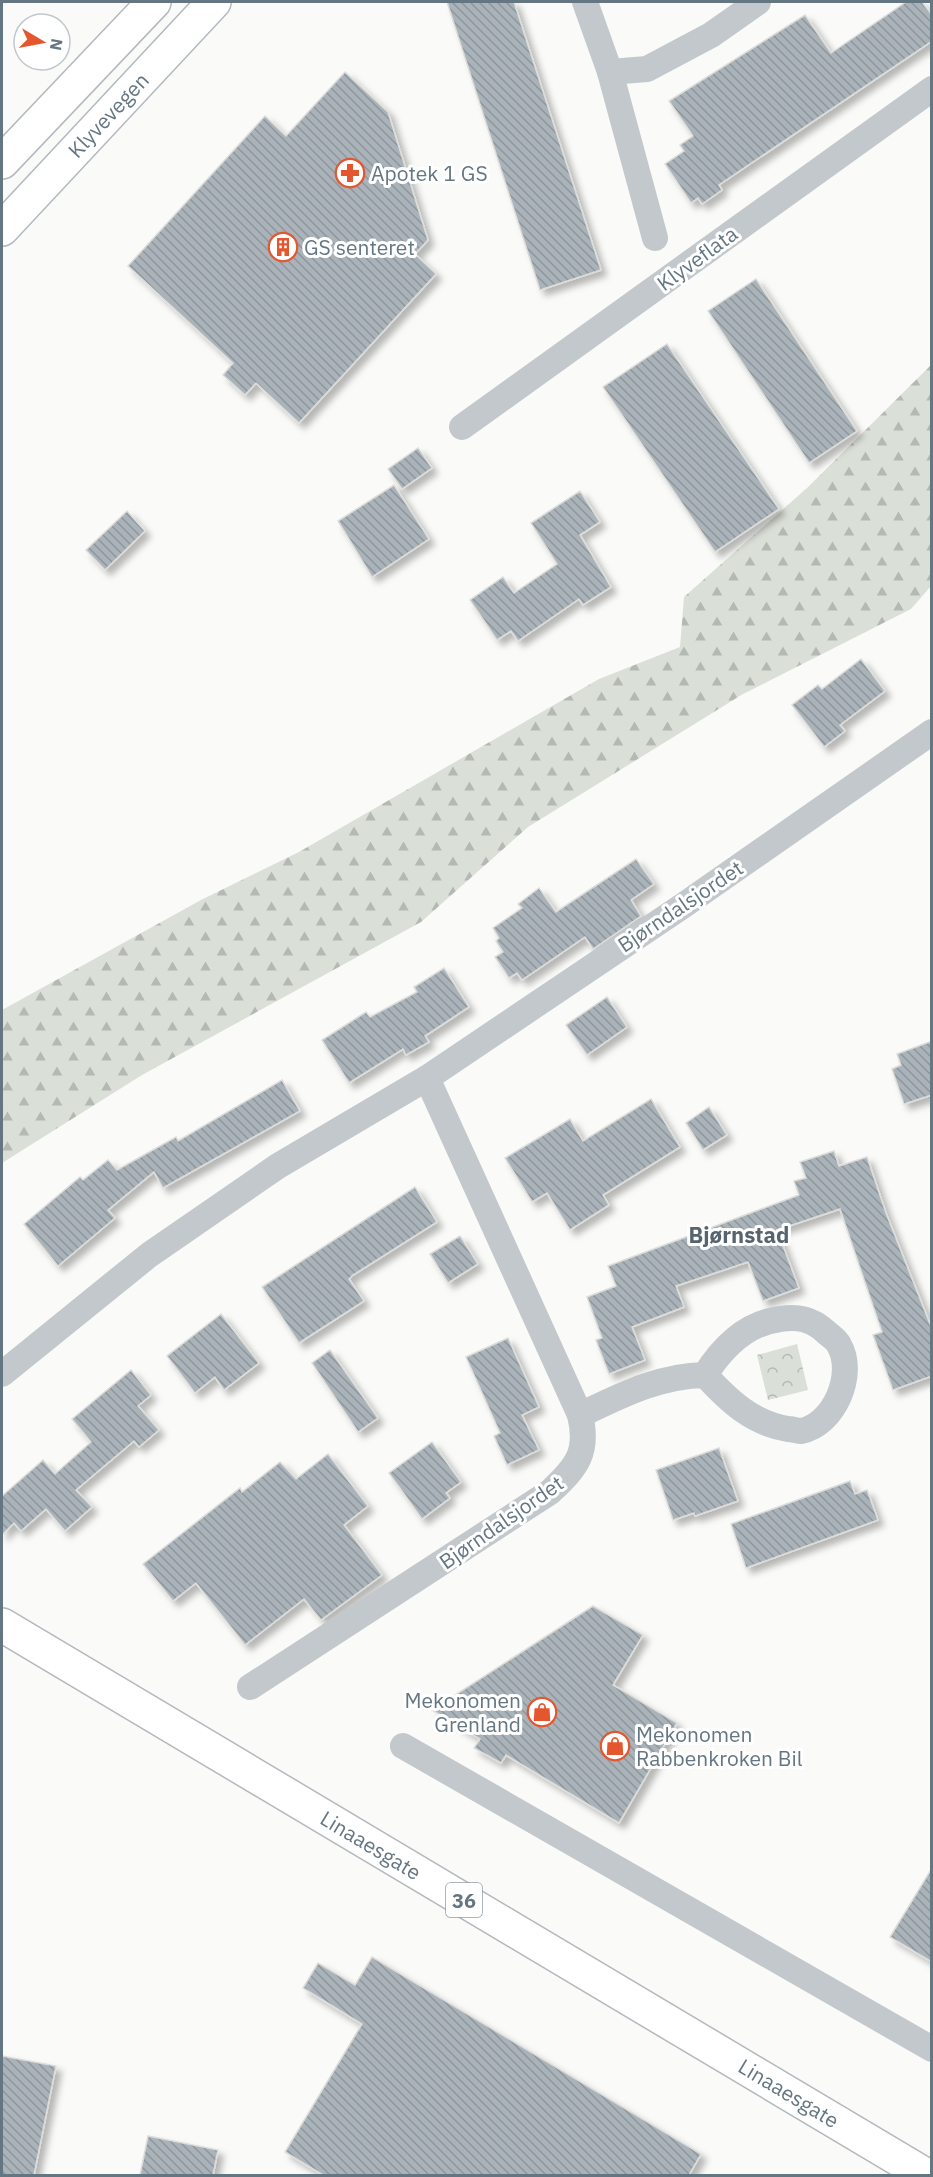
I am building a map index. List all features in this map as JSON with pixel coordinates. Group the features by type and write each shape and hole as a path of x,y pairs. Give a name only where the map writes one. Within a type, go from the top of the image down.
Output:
{"main road":[{"path":"2,162 154,2"},
{"name":"Klyvevegen","path":"2,229 214,2"},
{"name":"Linaaesgate","path":"2,1624 927,2175"}],"street":[{"name":"Klyveflata","path":"585,2 610,72 655,237"},
{"path":"610,72 647,69 711,35 758,2"},
{"name":"Klyveflata","path":"462,427 932,89"},
{"name":"Bjørndalsjordet","path":"2,1374 149,1255 278,1166 427,1078 693,898 932,732"},
{"name":"Bjørndalsjordet","path":"250,1687 550,1492 572,1472 582,1452 585,1435 580,1415 427,1078"},
{"path":"580,1415 632,1390 677,1376 705,1375 744,1412 769,1426 801,1431 824,1420 839,1396 845,1368 839,1345 820,1327 797,1316 774,1320 733,1340 717,1356 705,1375"},
{"path":"403,1746 932,2049"}],"green space":[{"path":"931,365 931,586 911,609 743,694 528,827 421,922 142,1075 2,1163 2,1010 201,900 299,852 599,679 680,647 684,597 807,488"},
{"path":"797,1344 808,1390 768,1400 757,1355"}],"building":[{"path":"447,2 514,2 601,270 540,290"},
{"path":"906,2 922,2 932,15 932,41 719,185 722,190 702,204 698,198 691,203 665,164 684,151 680,145 693,136 669,101 805,15 831,53"},
{"name":"GS senteret","path":"345,72 388,112 428,240 415,254 436,274 299,423 256,383 245,395 223,375 233,363 128,266 265,116 286,136"},
{"path":"756,279 857,431 809,463 708,311"},
{"path":"667,344 779,509 715,552 603,387"},
{"path":"418,448 432,468 402,489 388,469"},
{"path":"394,485 429,539 372,577 338,521"},
{"path":"580,491 600,522 580,535 611,587 583,605 579,599 518,641 511,631 497,640 470,600 503,577 514,593 557,564 531,523"},
{"path":"127,511 145,531 105,570 86,550"},
{"path":"861,659 885,691 840,725 845,731 824,747 792,705 818,685 822,689"},
{"path":"636,859 654,884 631,900 641,916 593,949 585,937 522,980 517,973 509,978 495,957 503,952 496,941 499,938 493,928 522,908 518,904 539,888 556,912"},
{"path":"444,968 469,1007 425,1036 429,1042 406,1055 403,1049 349,1083 322,1040 366,1012 370,1017 417,992 414,987"},
{"path":"607,997 627,1027 587,1055 566,1025"},
{"path":"932,1041 932,1095 904,1104 892,1069 901,1065 897,1054"},
{"path":"282,1080 300,1111 163,1188 154,1172 108,1210 115,1218 58,1266 24,1224 80,1177 83,1180 108,1160 117,1170 176,1137 178,1141"},
{"path":"651,1099 680,1147 603,1195 609,1205 570,1230 547,1193 532,1202 505,1158 570,1119 583,1141"},
{"path":"709,1107 727,1135 703,1150 686,1123"},
{"path":"834,1151 839,1166 867,1157 886,1213 932,1329 932,1376 893,1390 873,1335 882,1332 840,1209 777,1230 799,1288 763,1301 748,1262 676,1286 684,1307 632,1327 645,1360 609,1374 596,1340 602,1338 587,1297 616,1286 608,1266 799,1195 794,1181 806,1178 800,1162"},
{"path":"415,1187 437,1222 353,1275 349,1279 364,1301 299,1343 262,1287"},
{"path":"460,1236 478,1264 448,1283 430,1254"},
{"path":"221,1314 259,1363 224,1390 215,1377 195,1393 167,1356"},
{"path":"508,1338 539,1407 522,1415 539,1450 507,1465 494,1436 500,1433 466,1357"},
{"path":"330,1350 378,1418 358,1432 312,1363"},
{"path":"131,1370 151,1395 138,1406 159,1430 139,1447 134,1441 76,1490 92,1507 65,1531 46,1509 21,1531 14,1523 2,1535 2,1496 43,1460 55,1474 91,1442 72,1419"},
{"path":"432,1442 461,1482 446,1493 450,1498 422,1519 389,1473"},
{"path":"719,1448 738,1501 695,1516 694,1513 673,1520 656,1470"},
{"path":"328,1454 368,1506 344,1525 382,1575 321,1620 304,1599 245,1645 196,1583 173,1601 143,1564 240,1488 242,1492 280,1462 296,1479"},
{"path":"850,1481 855,1494 867,1490 878,1520 746,1568 731,1524"},
{"path":"593,1606 643,1635 613,1685 677,1723 619,1823 506,1755 501,1763 474,1748 480,1739 432,1710"},
{"path":"932,1868 932,1962 890,1937"},
{"path":"372,1957 701,2154 689,2175 323,2175 285,2152 362,2024 303,1988 318,1963 355,1985"},
{"path":"2,2056 56,2066 34,2175 2,2175"},
{"path":"148,2136 218,2150 213,2175 140,2175"}],"place":[{"name":"Apotek 1 GS","path":"350,173"},
{"name":"GS senteret","path":"283,247"},
{"name":"Mekonomen Grenland","path":"542,1712"},
{"name":"Mekonomen Rabbenkroken Bil","path":"615,1746"}],"district":[{"name":"Bjørnstad","path":"739,1234"}]}
